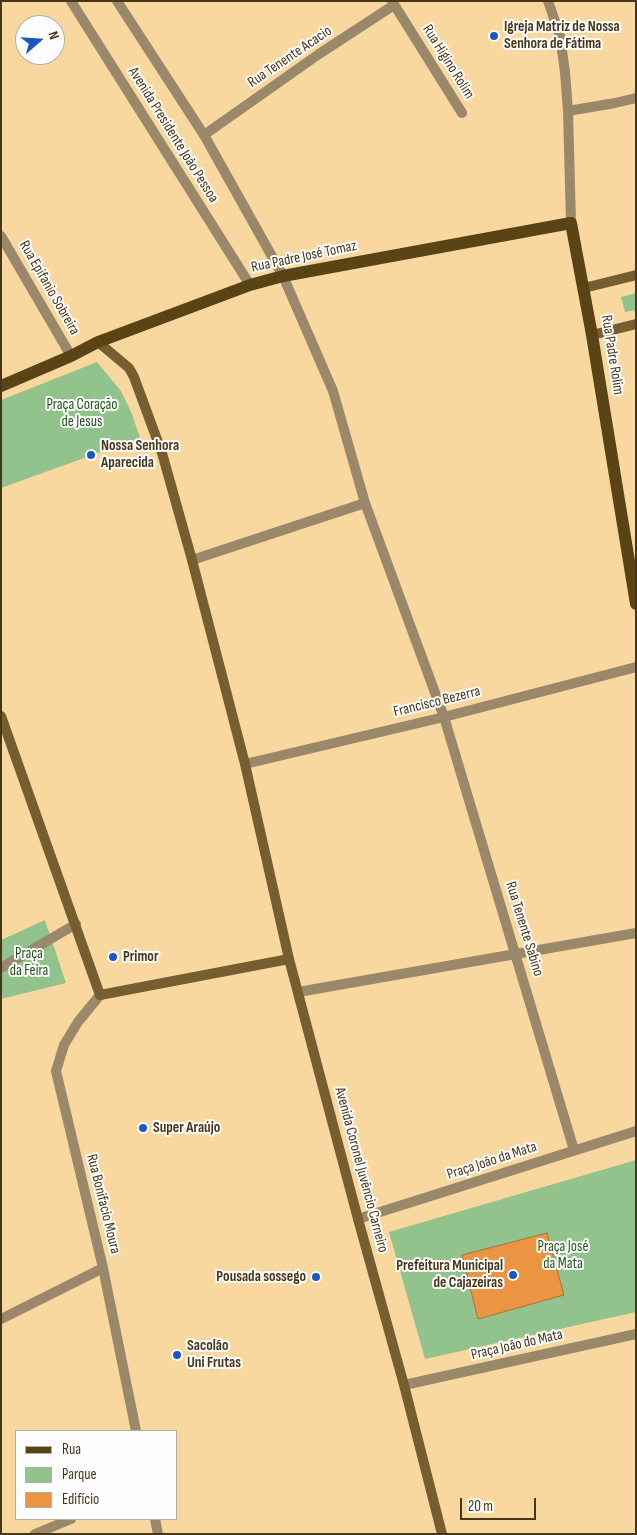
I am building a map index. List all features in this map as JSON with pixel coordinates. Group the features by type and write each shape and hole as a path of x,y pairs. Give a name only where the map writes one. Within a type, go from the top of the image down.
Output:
{"main road":[{"name":"Rua Padre José Tomaz","path":"1,386 71,356 98,342 250,285 283,276 571,223"},
{"name":"Rua Padre Rolim","path":"571,223 584,288 636,604"},
{"path":"584,288 636,275"},
{"path":"592,335 636,324"},
{"name":"Avenida Coronel Juvêncio Carneiro","path":"98,342 129,368 162,453 245,764 289,959 404,1385 442,1534"},
{"path":"1,716 100,995 289,959"}],"street":[{"name":"Avenida Presidente Joāo Pessoa","path":"71,1 250,285"},
{"name":"Avenida Presidente Joāo Pessoa","path":"117,1 204,134 283,276 333,391 365,504"},
{"name":"Rua Padre Rolim","path":"548,1 560,36 565,72 571,223"},
{"name":"Rua Tenente Acacio","path":"204,134 393,3"},
{"name":"Rua Higino Rolim","path":"393,3 462,113"},
{"path":"568,111 636,98"},
{"name":"Rua Epifanio Sobreira","path":"1,236 71,356"},
{"path":"192,560 365,504"},
{"name":"Rua Tenente Sabino","path":"365,504 444,716 574,1150"},
{"name":"Francisco Bezerra","path":"245,764 636,667"},
{"path":"1,968 76,924"},
{"path":"298,992 636,933"},
{"name":"Rua Bonifacio Moura","path":"100,995 78,1022 64,1045 56,1071 103,1268 136,1430"},
{"name":"Praça João da Mata","path":"358,1219 636,1131"},
{"path":"1,1319 103,1268"},
{"name":"Praça João do Mata","path":"404,1385 636,1334"},
{"path":"35,1534 69,1520"},
{"path":"154,1520 158,1534"}],"green space":[{"path":"636,293 636,310 625,312 621,297"},
{"name":"Praça Coração de Jesus","path":"97,362 121,391 132,414 140,438 1,488 1,400"},
{"name":"Praça da Feira","path":"45,920 66,983 1,999 1,940"},
{"name":"Praça José da Mata","path":"636,1160 636,1312 425,1359 389,1232"}],"building":[{"name":"Prefeitura Municipal de Cajazeiras","path":"547,1233 564,1295 478,1319 462,1255"}],"place":[{"name":"Igreja Matriz de Nossa Senhora de Fátima","path":"494,36"},
{"name":"Nossa Senhora Aparecida","path":"91,455"},
{"name":"Primor","path":"113,957"},
{"name":"Super Araújo","path":"143,1128"},
{"name":"Prefeitura Municipal de Cajazeiras","path":"513,1275"},
{"name":"Pousada sossego","path":"316,1277"},
{"name":"Sacolão Uni Frutas","path":"177,1355"}]}
